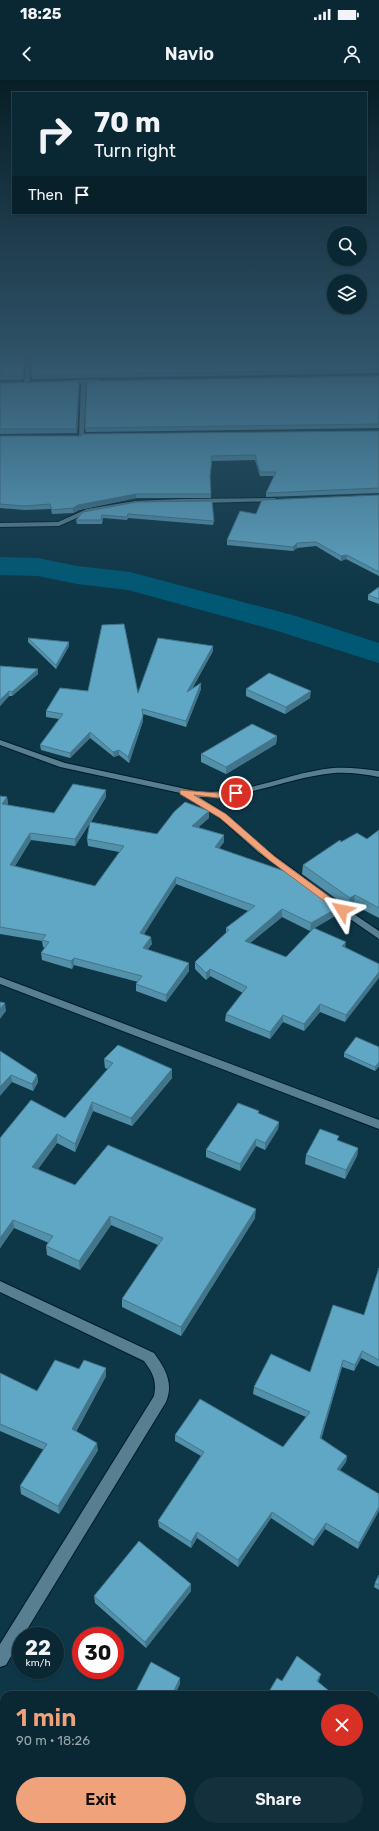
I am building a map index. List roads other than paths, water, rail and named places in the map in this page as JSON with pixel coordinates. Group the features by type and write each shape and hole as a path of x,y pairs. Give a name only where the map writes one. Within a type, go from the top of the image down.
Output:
{"street":[{"path":"74,437 89,436"},
{"path":"0,526 65,523 81,512 136,502 280,500"},
{"path":"0,742 63,765 182,792 218,796 236,793 319,772 341,769 379,774"},
{"path":"182,792 223,816 266,854 311,888"},
{"path":"324,896 379,936"},
{"path":"0,980 379,1125"},
{"path":"0,1286 149,1357 159,1369 164,1383 161,1398 0,1659"}],"waterway":[{"path":"0,566 38,567 77,575 130,581 285,623 379,653"}]}
